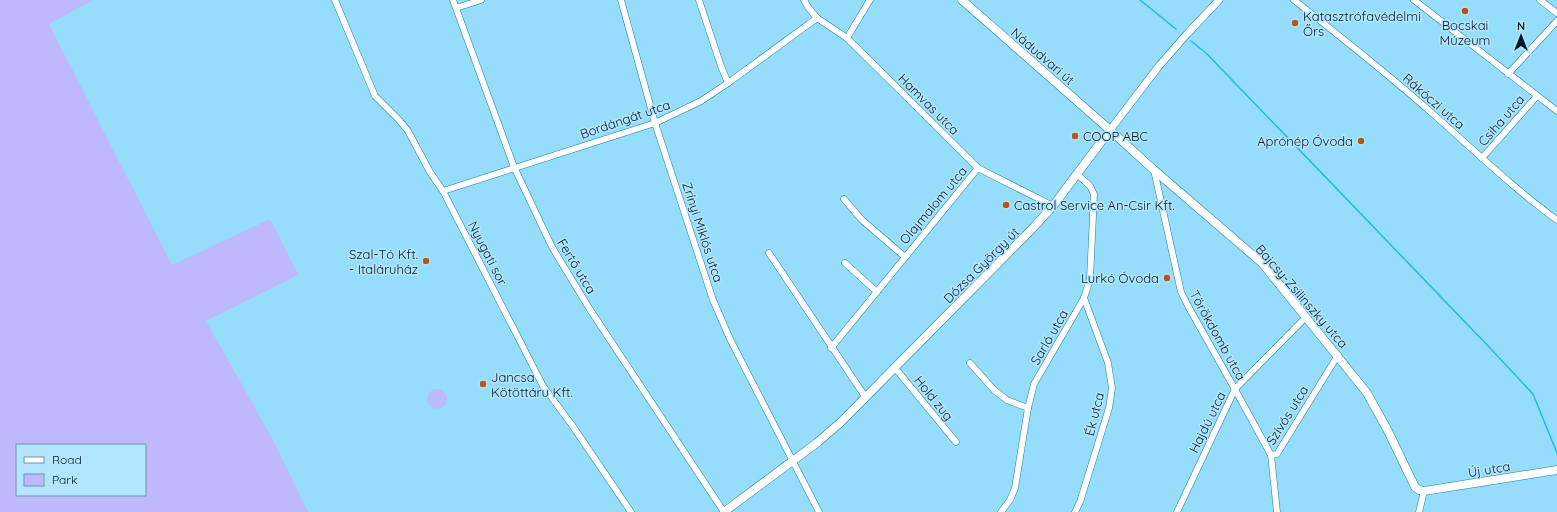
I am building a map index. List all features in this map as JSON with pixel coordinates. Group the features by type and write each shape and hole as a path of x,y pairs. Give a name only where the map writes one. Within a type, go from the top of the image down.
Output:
{"main road":[{"name":"Nádudvari út","path":"962,0 1110,130"},
{"name":"Bajcsy-Zsilinszky utca","path":"1110,130 1262,263 1338,355 1367,393 1377,408 1414,487 1424,491"},
{"name":"Dózsa György út","path":"724,512 818,442 866,398 1053,206 1110,130"},
{"name":"Új utca","path":"1424,491 1557,470"}],"street":[{"name":"Nyugati sor","path":"335,0 376,96 408,131 430,172 443,191 543,386 572,425 631,512"},
{"name":"Fertő utca","path":"453,0 514,167 552,247 589,308 724,512"},
{"path":"456,8 480,0"},
{"name":"Zrínyi Miklós utca","path":"621,0 655,123 713,300 722,321 819,512"},
{"path":"699,0 728,83"},
{"name":"Hamvas utca","path":"804,0 817,18 847,38 978,168 1053,206"},
{"path":"847,38 870,0"},
{"name":"Dózsa György út","path":"1110,130 1159,66 1219,0"},
{"name":"Rákóczi utca","path":"1294,0 1421,103 1532,202 1557,220"},
{"path":"1414,0 1557,111"},
{"path":"1540,0 1557,13"},
{"name":"Bordángát utca","path":"443,191 655,123 702,101 817,18"},
{"path":"1508,74 1557,21"},
{"name":"Csiha utca","path":"1482,158 1537,96"},
{"name":"Olajmalom utca","path":"832,348 978,168"},
{"name":"Törökdomb utca","path":"1154,170 1182,292 1188,306 1271,455"},
{"name":"Sarló utca","path":"1001,512 1010,500 1015,488 1028,408 1034,384 1084,298 1090,280 1094,194 1090,186 1077,174"},
{"name":"Olajmalom utca","path":"844,199 862,220 905,257"},
{"path":"769,253 866,398"},
{"path":"845,262 877,292"},
{"name":"Ék utca","path":"1075,512 1080,502 1108,412 1112,388 1108,363 1084,298"},
{"name":"Hajdú utca","path":"1177,512 1235,389 1306,317"},
{"name":"Szívós utca","path":"1277,512 1271,455 1277,454 1338,355"},
{"path":"970,363 994,390 1007,400 1028,408"},
{"name":"Hold zug","path":"895,368 956,442"},
{"path":"1420,512 1424,491"}],"green space":[{"path":"0,0 93,0 49,24 172,265 270,219 298,275 206,321 274,442 308,512 0,512"},
{"path":"437,389 444,392 447,399 444,406 437,409 430,406 427,399 430,392"}],"waterway":[{"path":"1140,0 1176,29"},
{"path":"1191,41 1207,54 1533,394 1557,453"}],"place":[{"name":"Bocskai Múzeum","path":"1465,11"},
{"name":"Katasztrófavédelmi Őrs","path":"1295,23"},
{"name":"COOP ABC","path":"1075,136"},
{"name":"Aprónép Óvoda","path":"1361,141"},
{"name":"Castrol Service An-Csir Kft.","path":"1006,205"},
{"name":"Szal-Tó Kft. - Italáruház","path":"426,261"},
{"name":"Lurkó Óvoda","path":"1167,278"},
{"name":"Jancsa Kötöttáru Kft.","path":"483,384"}]}
